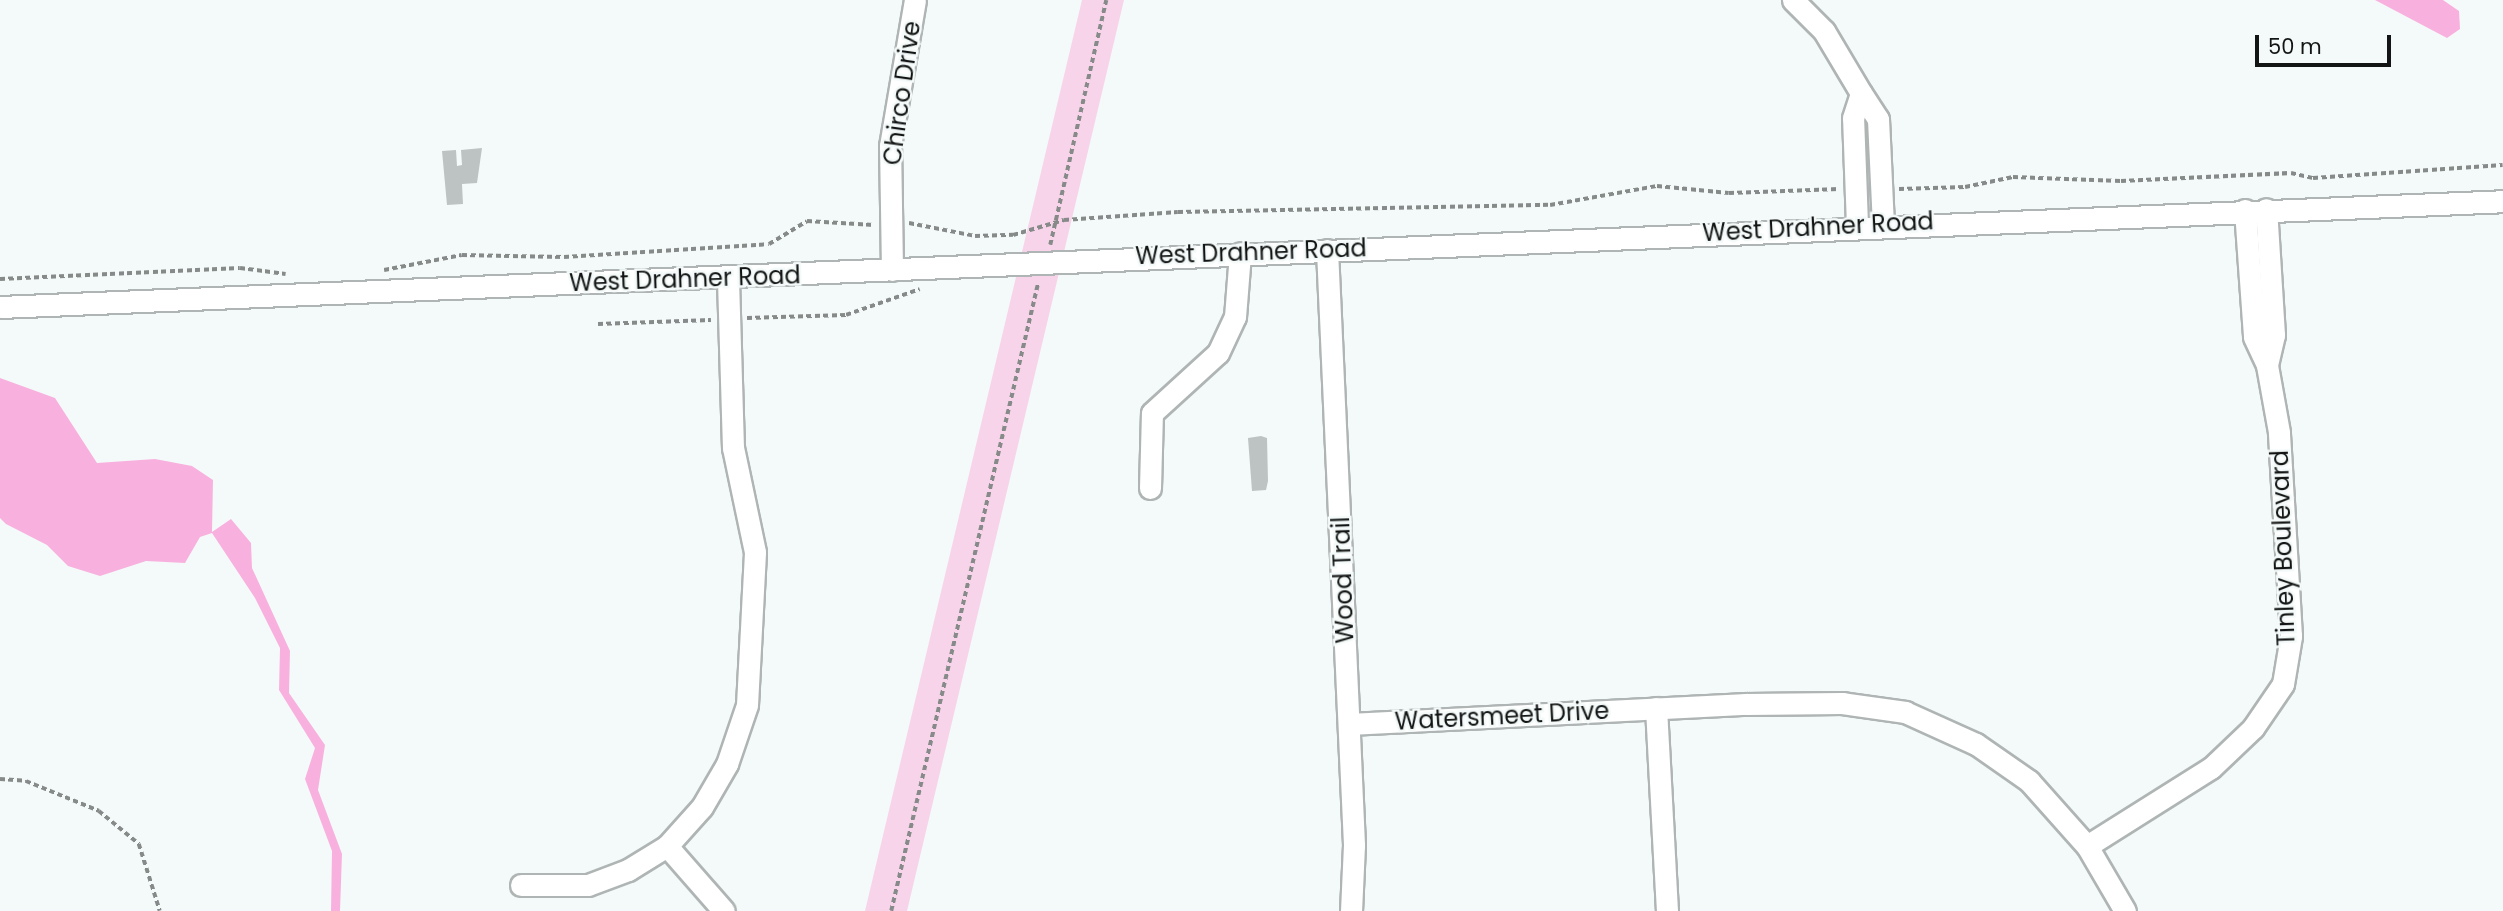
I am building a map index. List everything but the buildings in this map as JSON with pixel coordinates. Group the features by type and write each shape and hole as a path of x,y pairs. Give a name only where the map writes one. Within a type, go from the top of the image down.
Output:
{"street":[{"name":"Chirco Drive","path":"892,270 890,146 915,0"},
{"path":"1793,0 1824,31 1878,120 1883,224"},
{"path":"1857,225 1853,118 1861,93"},
{"name":"West Drahner Road","path":"0,307 728,278 1047,260 1857,225 2503,201"},
{"name":"Tinley Boulevard","path":"2087,846 2211,768 2253,728 2283,684 2291,636 2279,432 2267,365 2253,337 2256,210"},
{"name":"Wood Trail","path":"1326,250 1349,724 1351,911"},
{"path":"1150,488 1152,413 1218,353 1235,317 1240,253"},
{"path":"521,885 588,885 667,846 702,807 727,764 747,705 755,552 733,448 728,278"},
{"name":"Watersmeet Drive","path":"1349,724 1656,708 1842,703 1905,712 1976,744 2029,781 2087,846 2125,911"},
{"path":"1656,708 1667,911"},
{"path":"667,846 724,911"}],"path":[{"path":"1047,260 1105,0"},
{"path":"1882,190 1965,187 2025,176 2121,181 2291,173 2313,178 2503,166"},
{"path":"377,270 462,255 564,257 769,244 807,221 933,223 975,236 1054,226 1064,220 1178,212 1550,205 1657,186 1828,193 1856,184"},
{"path":"0,279 240,268 293,275"},
{"path":"891,911 1040,278 1028,278"},
{"path":"598,324 846,314 925,287"},
{"path":"0,779 26,781 99,811 139,844 160,911"}],"shaded area":[{"path":"1082,0 1124,0 907,911 865,911"},
{"path":"2375,0 2443,0 2459,11 2460,29 2447,38"},
{"path":"0,378 55,398 97,463 155,459 192,466 213,480 212,532 231,519 251,543 252,568 290,651 289,693 325,745 318,790 342,854 340,911 331,911 332,851 305,779 315,748 279,690 280,648 255,598 212,533 200,537 185,563 146,561 100,576 68,566 47,545 6,524 0,518"}]}
